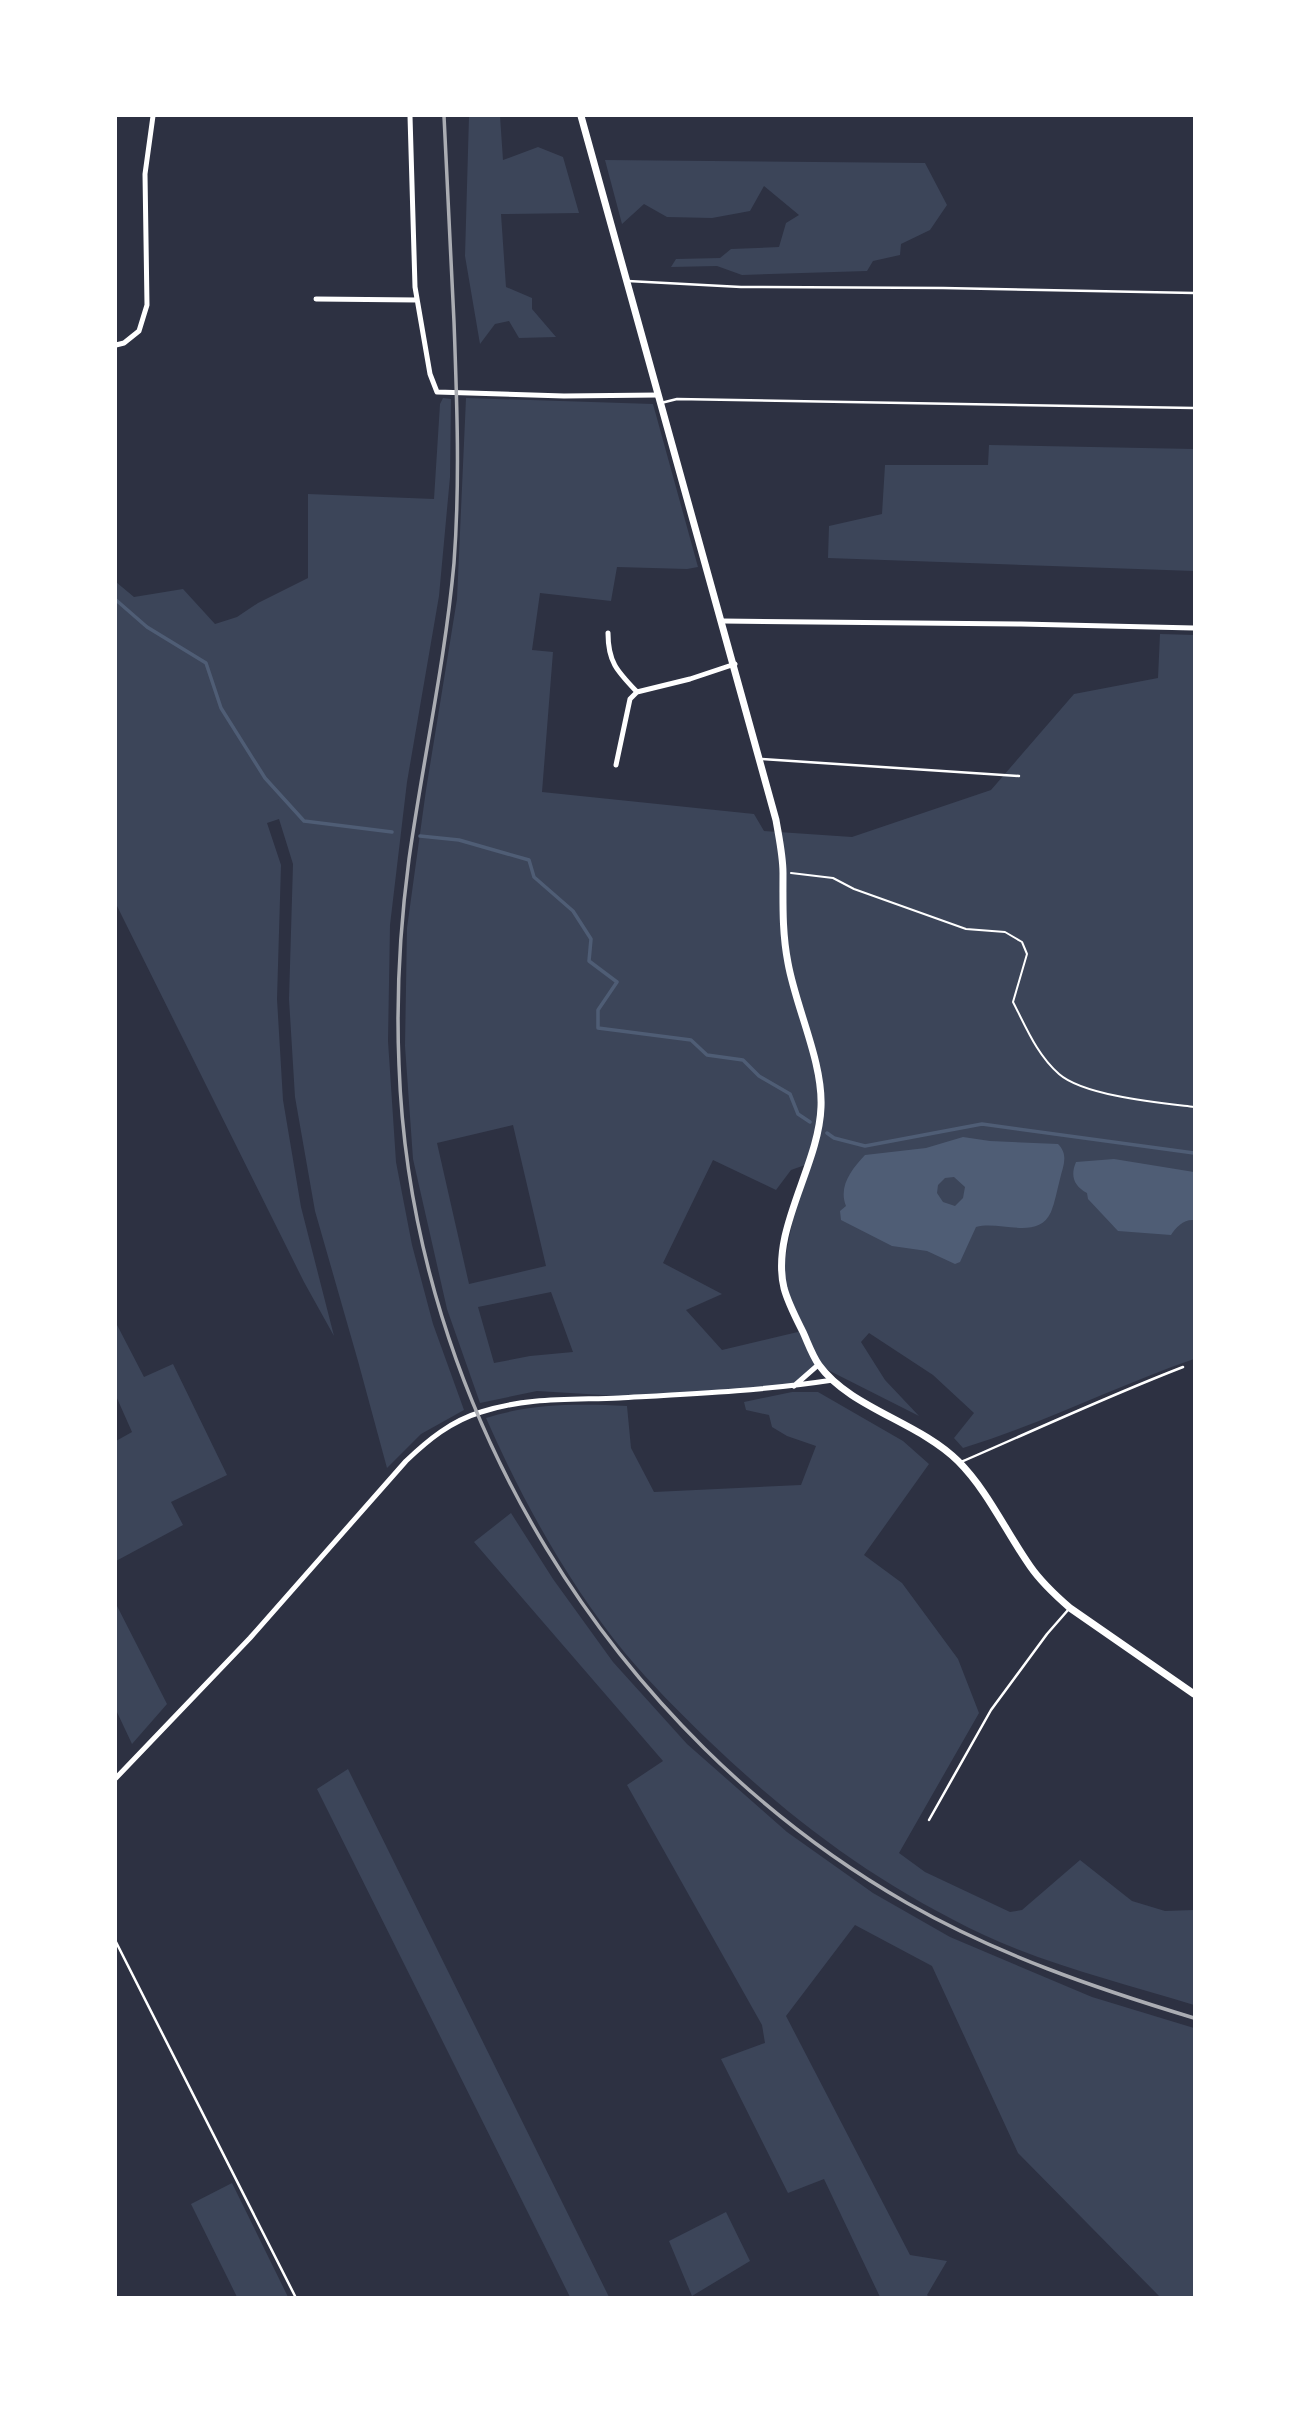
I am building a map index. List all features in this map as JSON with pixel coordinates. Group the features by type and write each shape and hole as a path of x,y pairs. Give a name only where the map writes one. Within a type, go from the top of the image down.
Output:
{"street":[{"path":"116,345 133,337 143,325 147,305 145,174 153,116"},
{"path":"410,116 412,239 417,300 429,374 437,392 564,397 658,394"},
{"path":"581,116 735,664 776,820 783,872 782,929 821,1099 818,1131 785,1241 782,1275 792,1309 818,1364 832,1380 930,1439 960,1462 1030,1566 1070,1608 1195,1694"},
{"path":"316,299 417,300"},
{"path":"722,621 1195,628"},
{"path":"608,633 609,654 613,665 637,692"},
{"path":"617,765 631,699 637,692 735,664"},
{"path":"794,1386 818,1364"},
{"path":"116,1777 250,1638 406,1461 440,1432 459,1420 537,1399 715,1394 832,1380"}],"lane":[{"path":"627,281 741,287 1195,293"},
{"path":"661,403 677,399 1195,408"},
{"path":"761,759 1020,776"},
{"path":"960,1462 1183,1367"},
{"path":"929,1820 991,1710 1047,1634 1070,1608"},
{"path":"116,1942 296,2298"}],"path":[{"path":"783,872 833,878 854,889 966,929 1005,932 1022,943 1027,954 1013,1002 1037,1048 1058,1073 1066,1080 1091,1089 1135,1099 1195,1107"}],"shaded area":[{"path":"469,116 500,116 503,160 538,147 563,157 579,213 501,214 506,287 532,298 532,309 556,337 519,338 509,321 495,324 480,344 465,256"},
{"path":"605,160 925,163 947,205 930,230 901,244 900,255 873,261 867,271 742,275 717,266 671,267 676,259 720,258 731,249 779,247 786,223 799,215 764,186 750,211 712,218 667,217 644,204 622,224"},
{"path":"443,398 451,399 450,477 439,596 407,782 390,925 388,1041 396,1162 412,1245 433,1324 464,1410 421,1434 387,1468 315,1211 295,1097 289,999 293,864 279,819 267,823 281,865 277,999 283,1100 301,1207 334,1336 304,1282 116,904 116,582 134,597 183,589 215,624 237,617 258,603 308,578 308,494 434,499 440,404"},
{"path":"466,398 653,404 698,567 617,567 611,601 540,593 532,650 553,652 542,792 754,814 764,831 852,837 991,790 1074,694 1158,678 1160,634 1194,635 1194,1359 1021,1428 963,1448 954,1438 974,1413 933,1375 869,1333 861,1342 885,1380 919,1416 818,1365 794,1386 636,1397 537,1391 480,1403 447,1309 413,1159 405,1046 407,928 457,599","holes":["513,1125 546,1266 469,1284 437,1143","713,1160 776,1190 791,1170 808,1164 796,1203 782,1275 802,1331 722,1350 686,1310 722,1294 663,1263","551,1292 573,1352 494,1363 478,1307"]},
{"path":"989,445 1194,449 1194,571 828,558 829,526 882,514 885,465 988,465"},
{"path":"963,1137 1058,1144 1064,1161 1051,1212 1045,1221 1028,1228 976,1227 960,1262 955,1264 927,1251 892,1246 841,1220 840,1211 846,1206 845,1185 851,1172 865,1155 926,1148","holes":["954,1177 965,1187 963,1198 955,1206 943,1202 937,1193 938,1185 945,1178"]},
{"path":"1114,1159 1194,1172 1194,1220 1181,1224 1171,1235 1118,1231 1088,1199 1087,1193 1076,1184 1073,1176 1076,1162"},
{"path":"116,1323 144,1377 173,1364 227,1475 171,1502 183,1525 116,1561 116,1441 132,1432 116,1396"},
{"path":"792,1392 818,1392 903,1441 929,1464 864,1555 902,1583 958,1659 979,1713 899,1853 925,1872 1010,1912 1022,1910 1080,1860 1132,1901 1165,1911 1194,1910 1194,2005 1061,1965 984,1935 908,1895 873,1873 773,1799 677,1709 635,1665 604,1626 565,1570 515,1479 486,1418 538,1407 627,1406 631,1448 654,1492 801,1485 816,1446 787,1436 772,1427 769,1415 746,1410 744,1402"},
{"path":"511,1513 553,1579 613,1662 687,1744 787,1832 873,1893 950,1937 1092,1997 1194,2028 1194,2297 1160,2297 1018,2153 932,1966 855,1925 786,2016 910,2255 947,2261 927,2295 929,2297 880,2297 824,2179 788,2193 721,2059 765,2043 762,2025 627,1785 663,1761 474,1542"},
{"path":"116,1604 167,1704 132,1744 116,1710"},
{"path":"348,1769 609,2297 570,2297 317,1789"},
{"path":"232,2183 288,2297 237,2297 191,2204"},
{"path":"726,2212 750,2261 692,2296 669,2241"}],"waterway":[{"path":"116,600 147,627 206,663 221,708 265,778 304,821 392,832"},
{"path":"420,836 459,840 529,860 534,877 573,911 591,939 589,961 617,982 598,1010 598,1028 691,1040 707,1055 743,1060 759,1076 790,1094 798,1114 810,1122"},
{"path":"827,1133 834,1138 865,1146 982,1124 1194,1153"}],"railway":[{"path":"444,116 456,383 456,533 445,637 406,885 398,987 398,1039 412,1192 442,1316 487,1436 546,1548 619,1653 704,1748 801,1832 907,1903 976,1939 1048,1969 1194,2018"}]}
